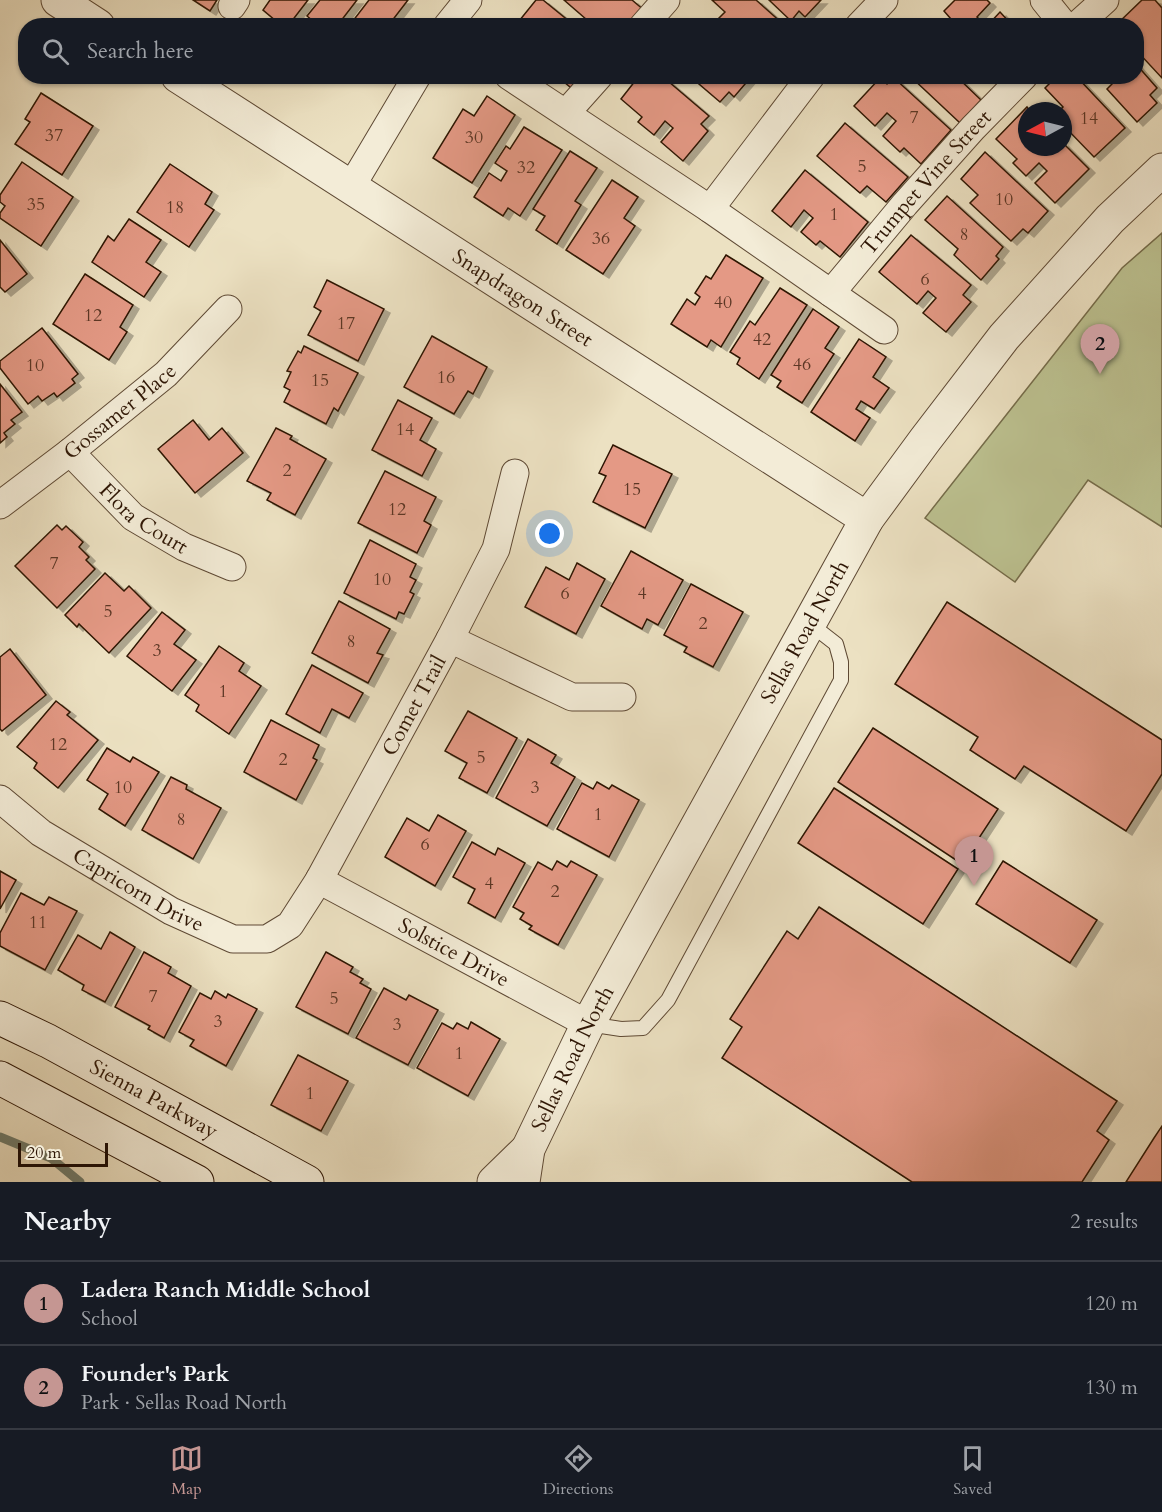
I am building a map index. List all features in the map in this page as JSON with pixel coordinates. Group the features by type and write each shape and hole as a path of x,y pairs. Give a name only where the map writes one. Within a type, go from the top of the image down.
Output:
{"street":[{"path":"58,0 86,18"},
{"path":"453,18 468,0"},
{"path":"650,18 666,0"},
{"path":"867,18 884,0"},
{"path":"1044,0 1059,18"},
{"path":"1085,18 1105,0"},
{"name":"Snapdragon Street","path":"190,84 867,519"},
{"path":"351,187 412,84"},
{"path":"521,84 710,209 884,330"},
{"path":"566,113 591,84"},
{"path":"710,209 805,84"},
{"name":"Trumpet Vine Street","path":"831,293 920,187 1016,84"},
{"name":"Sellas Road North","path":"523,1182 528,1149 588,1024 867,519 1004,337 1110,219 1162,170"},
{"name":"Gossamer Place","path":"0,505 166,374 228,309"},
{"name":"Flora Court","path":"70,452 133,517 184,547 232,567"},
{"name":"Comet Trail","path":"290,925 319,880 450,639 496,549 515,473"},
{"path":"450,639 573,697 622,697"},
{"name":"Capricorn Drive","path":"0,799 41,833 171,911 233,939 267,939 290,925"},
{"name":"Solstice Drive","path":"319,880 588,1024"},
{"name":"Sienna Parkway","path":"0,1018 48,1041 307,1182"},
{"path":"0,1078 197,1182"},
{"name":"Sellas Road North","path":"494,1182 528,1149"}],"lane":[{"path":"588,1024 621,1029 644,1028 668,1000 841,680 842,662 836,644 809,623"}],"green space":[{"path":"1162,233 1162,527 1088,480 1015,582 925,518 1122,268"}],"building":[{"path":"193,0 217,0 210,11"},
{"path":"270,0 308,0 294,18 272,18 263,10"},
{"path":"320,0 357,0 343,18 309,18 307,16"},
{"path":"369,0 408,0 394,18 355,18"},
{"path":"536,0 543,0 565,18 521,18"},
{"path":"564,0 632,0 645,11 640,18 585,18"},
{"path":"712,0 756,0 776,18 719,18 725,12"},
{"path":"769,0 821,0 805,17 799,11 793,18 788,18"},
{"path":"955,0 987,0 990,3 978,18 950,18 944,11"},
{"path":"1142,0 1155,0 1162,8 1162,78 1144,59 1144,18 1123,18"},
{"path":"1000,12 1006,18 994,18"},
{"path":"1144,73 1157,88 1150,95 1157,103 1137,122 1107,89 1112,84 1144,84"},
{"path":"566,84 583,84 577,93"},
{"path":"633,84 671,84 709,116 701,124 708,131 683,161 661,142 673,128 665,121 654,135 638,122 642,117 621,99"},
{"path":"699,84 745,84 734,97 729,92 720,102"},
{"path":"874,84 901,84 951,130 921,164 904,148 900,152 883,136 896,121 887,113 875,126 854,106"},
{"path":"919,84 964,84 981,100 960,123"},
{"path":"1049,84 1084,84 1125,128 1094,157 1072,134 1072,102 1058,102 1045,88"},
{"path":"41,93 93,126 62,175 15,144 30,122 25,119"},
{"path":"487,96 515,115 472,183 433,158 463,109 474,116"},
{"path":"1018,116 1018,156 1072,156 1072,152 1089,169 1055,203 1035,183 1047,171 1039,163 1026,176 1013,163 1017,159 996,139"},
{"path":"845,123 908,177 886,202 867,186 860,193 817,156"},
{"path":"524,127 562,150 520,216 508,208 503,216 474,197 489,173 501,181 507,171 495,163 506,146 510,149"},
{"path":"570,151 597,168 575,201 581,205 557,244 536,230 545,216 533,209"},
{"path":"985,152 1048,211 1028,233 1023,229 1011,241 970,203 978,195 961,179"},
{"path":"22,162 73,197 41,246 0,218 0,213 5,206 0,202 0,195"},
{"path":"170,164 212,192 205,204 214,210 189,247 137,212"},
{"path":"805,170 868,222 840,257 820,241 816,245 801,232 813,218 804,210 791,227 772,211"},
{"path":"612,180 638,197 624,218 635,226 603,274 566,250"},
{"path":"947,196 1003,247 996,256 999,259 981,280 954,255 958,249 925,220"},
{"path":"129,219 161,240 146,262 161,272 144,297 92,262 108,236 114,241"},
{"path":"911,235 971,285 963,295 971,302 946,332 923,313 936,298 928,291 917,304 879,272"},
{"path":"0,240 27,274 5,292 0,287"},
{"path":"726,255 763,278 721,347 711,340 707,347 671,324 687,299 695,305 700,297 695,293 706,276 711,279"},
{"path":"85,274 133,305 120,327 127,332 109,360 53,324"},
{"path":"327,280 384,309 358,361 308,335 321,311 314,307"},
{"path":"780,288 807,305 759,379 737,364 740,358 730,352 750,321 755,325"},
{"path":"813,309 839,327 825,348 834,354 802,403 777,387 781,381 771,375"},
{"path":"42,328 78,374 72,379 75,383 57,397 54,393 42,401 38,396 28,404 0,368 0,361"},
{"path":"432,336 487,367 473,394 468,391 454,414 404,387"},
{"path":"859,339 886,357 873,377 889,388 874,409 861,401 856,409 870,418 855,441 811,412"},
{"path":"304,346 358,373 338,411 334,408 326,424 284,402 290,390 284,387 291,372 287,371 298,351 301,353"},
{"path":"0,384 22,412 11,420 15,424 4,433 7,437 0,443"},
{"path":"398,400 432,418 420,440 436,449 422,476 372,450"},
{"path":"193,420 209,440 222,428 243,453 195,493 158,449"},
{"path":"276,428 292,436 290,439 326,459 295,515 267,500 271,493 247,481"},
{"path":"613,445 672,474 645,528 593,502 606,476 599,473"},
{"path":"385,471 436,497 424,521 431,525 417,553 358,523"},
{"path":"57,525 62,530 66,526 83,542 79,547 89,557 86,560 95,569 57,608 15,566"},
{"path":"370,540 416,564 410,577 416,580 410,592 414,594 404,614 399,612 396,619 344,593"},
{"path":"631,551 683,580 658,625 647,619 642,629 601,606"},
{"path":"577,563 605,579 576,634 525,607 546,567 569,580"},
{"path":"105,573 124,591 129,586 151,608 109,653 79,624 77,627 65,615"},
{"path":"691,584 743,612 713,667 684,652 687,647 664,635"},
{"path":"339,601 390,629 377,653 383,655 368,683 312,653"},
{"path":"947,602 1162,740 1162,774 1126,831 1024,766 1015,779 970,750 978,737 895,684"},
{"path":"162,612 185,630 174,644 196,660 172,691 127,656"},
{"path":"219,646 244,663 239,671 261,686 229,734 196,711 199,705 185,695"},
{"path":"10,649 46,695 2,731 0,729 0,657"},
{"path":"312,665 363,693 349,718 332,709 320,733 286,714"},
{"path":"56,701 70,712 67,715 98,740 58,788 34,768 37,763 17,747"},
{"path":"468,711 517,738 487,793 459,778 467,763 445,751"},
{"path":"271,720 319,745 313,758 317,760 296,800 244,772"},
{"path":"873,728 998,809 962,864 838,782"},
{"path":"528,739 556,755 551,763 575,777 547,826 496,798"},
{"path":"107,748 130,762 133,757 159,772 125,826 99,809 108,794 87,780"},
{"path":"171,777 187,785 186,789 221,808 193,859 142,830"},
{"path":"597,782 609,789 612,785 639,800 609,857 557,829 582,783 593,789"},
{"path":"834,788 958,869 923,924 798,843"},
{"path":"438,815 466,831 435,886 385,857 407,818 429,831"},
{"path":"472,842 495,855 498,848 525,863 495,918 468,903 475,889 453,877"},
{"path":"557,861 567,867 571,861 597,875 558,945 529,929 532,926 520,919 524,913 513,907 538,862 552,870"},
{"path":"1003,861 1097,920 1070,963 976,904"},
{"path":"0,871 16,880 0,909"},
{"path":"21,893 44,905 49,897 77,911 45,970 0,946 0,933"},
{"path":"819,907 1117,1101 1097,1131 1109,1140 1082,1182 912,1182 722,1058 742,1027 730,1019 787,931 798,939"},
{"path":"110,932 135,947 105,1002 82,990 84,985 58,970 78,935 101,949"},
{"path":"144,952 171,967 168,973 191,986 164,1038 148,1029 150,1026 115,1007"},
{"path":"326,952 353,967 350,972 363,979 360,983 371,989 348,1034 296,1007"},
{"path":"384,988 406,1000 409,995 438,1010 408,1065 356,1038"},
{"path":"215,991 226,998 228,994 257,1009 226,1066 190,1046 194,1040 179,1032 200,993 211,999"},
{"path":"471,1022 500,1039 468,1096 417,1068 442,1023 453,1029 457,1023 468,1029"},
{"path":"298,1055 348,1081 321,1131 271,1105"},
{"path":"1162,1126 1162,1182 1126,1182 1154,1138"}],"waterway":[{"path":"0,1137 51,1158 80,1182"}],"place":[{"name":"Founder's Park","path":"1100,374"},
{"name":"Ladera Ranch Middle School","path":"974,886"}]}
